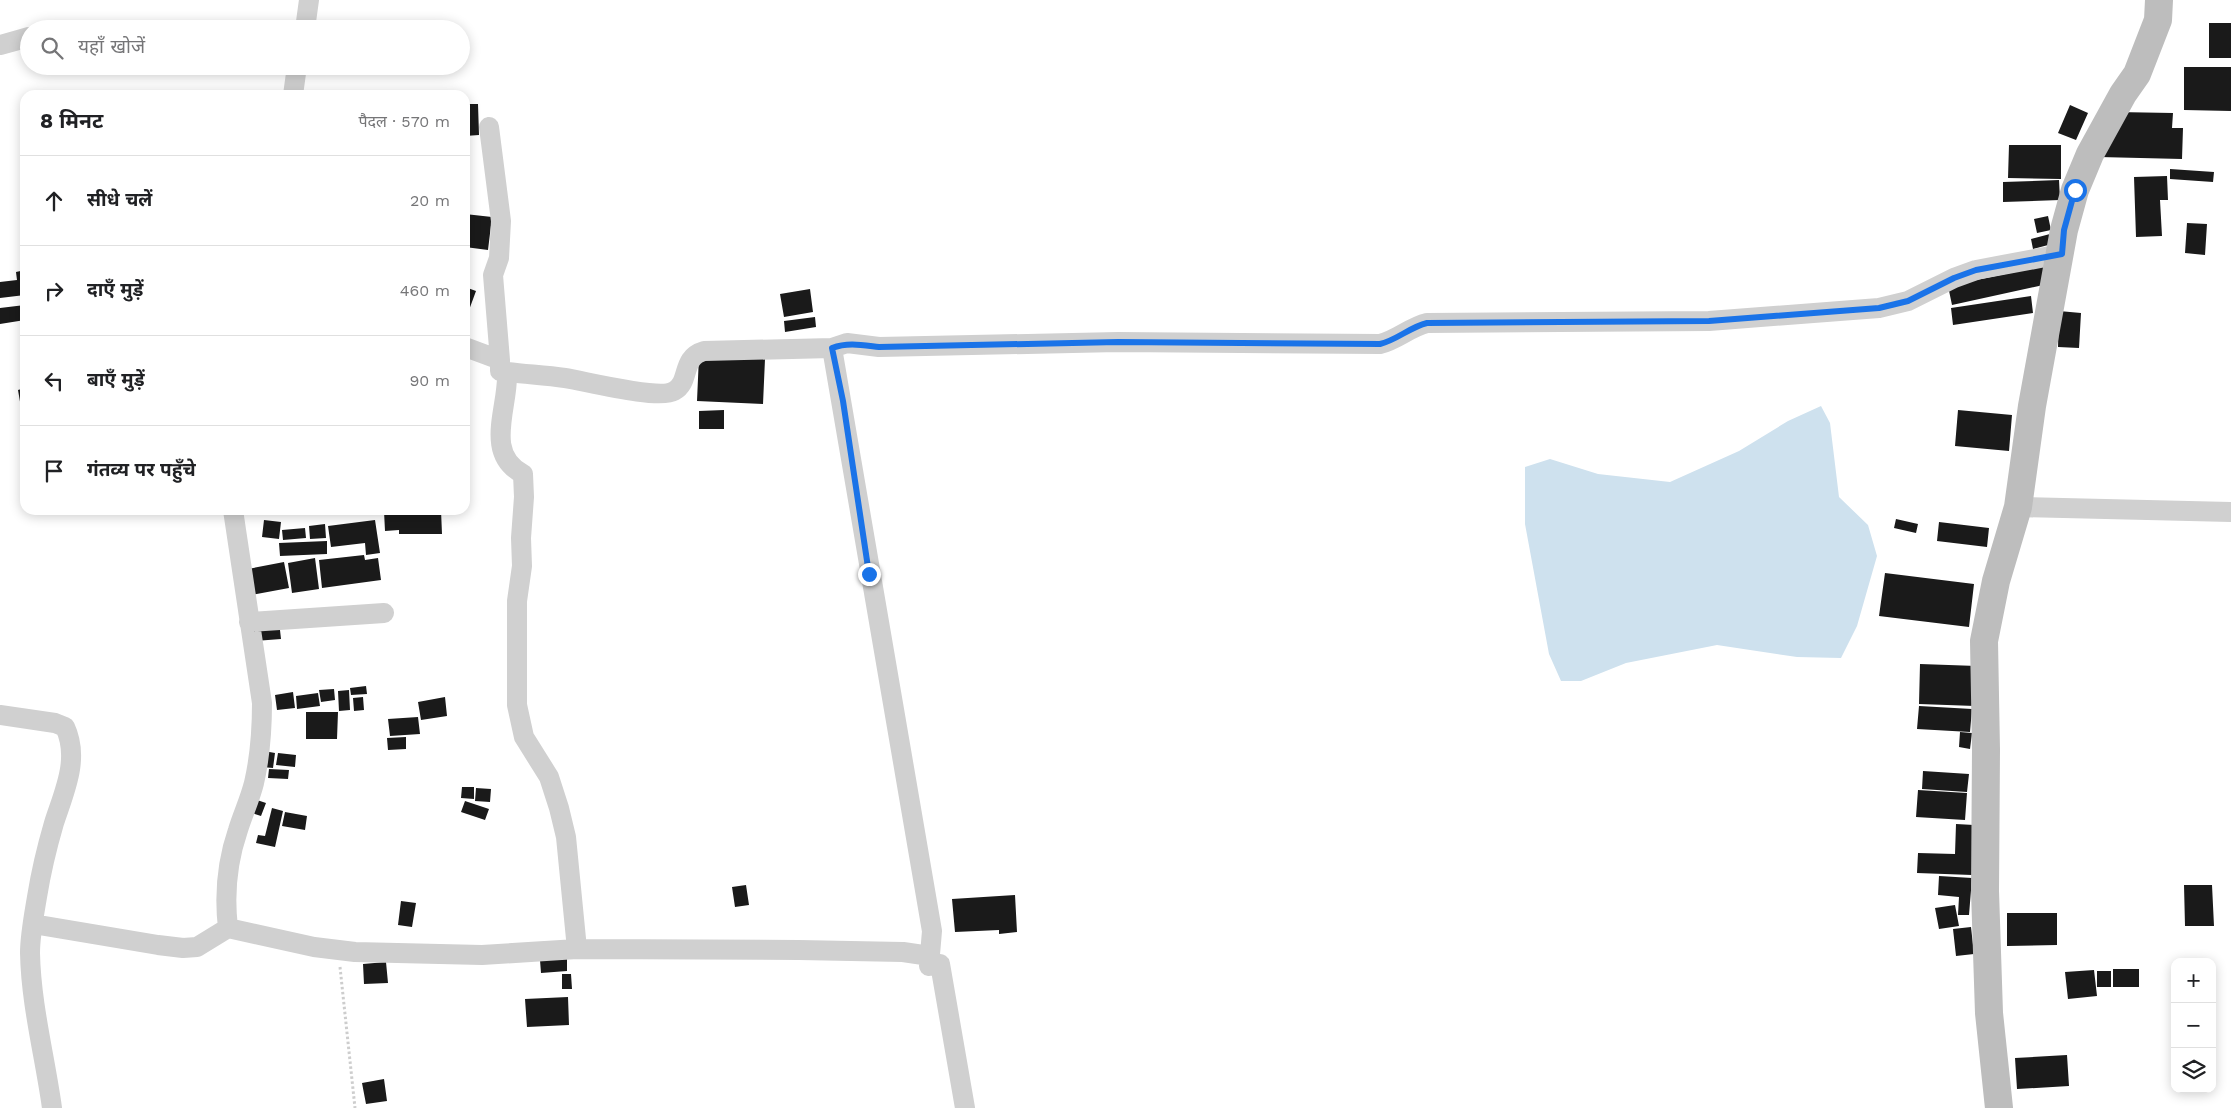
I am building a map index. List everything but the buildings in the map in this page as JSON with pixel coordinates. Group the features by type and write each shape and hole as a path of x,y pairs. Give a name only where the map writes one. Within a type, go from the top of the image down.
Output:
{"street":[{"path":"307,20 310,0"},
{"path":"1999,1108 1988,1013 1984,891 1986,750 1984,641 1996,581 2018,507 2032,406 2062,254 2064,230 2075,190 2104,128 2122,94 2137,74 2158,20 2159,0"},
{"path":"0,45 20,39"},
{"path":"294,90 296,75"},
{"path":"489,127 501,221 499,258 493,275 506,396 500,433 504,457 512,468 523,474 522,566 517,601 517,705 524,737 549,777 559,808 566,838 577,949"},
{"path":"470,350 503,366 635,391 667,394 675,391 681,385 692,357 704,350 832,348 847,343 879,347 1118,342 1380,344 1399,336 1411,328 1427,323 1709,321 1776,317 1879,308 1898,304 1976,270 2062,254"},
{"path":"832,348 932,931 929,966"},
{"path":"2018,507 2231,512"},
{"path":"228,928 224,903 227,873 237,833 254,784 262,725 262,703 234,515"},
{"path":"249,622 384,612"},
{"path":"0,715 65,727 70,744 68,785 54,822 46,853 32,924 30,952 31,972 52,1108"},
{"path":"32,924 184,948 197,947 228,928 314,947 355,952 482,956 577,949 903,952 930,956 929,966"},
{"path":"929,966 940,964 965,1108"}],"path":[{"path":"339,949 355,1108"}],"water":[{"path":"1821,406 1830,423 1839,497 1868,525 1877,556 1857,626 1841,658 1797,657 1717,645 1626,663 1581,681 1561,681 1549,654 1525,524 1525,467 1550,459 1598,474 1670,482 1739,451 1788,421"}],"route":[{"path":"869,574 843,401 832,348 840,345 847,343 879,347 1118,342 1163,344 1380,344 1386,343 1420,324 1435,322 1709,321 1879,308 1908,301 1954,278 1976,270 2062,254 2064,230 2075,190"}]}
